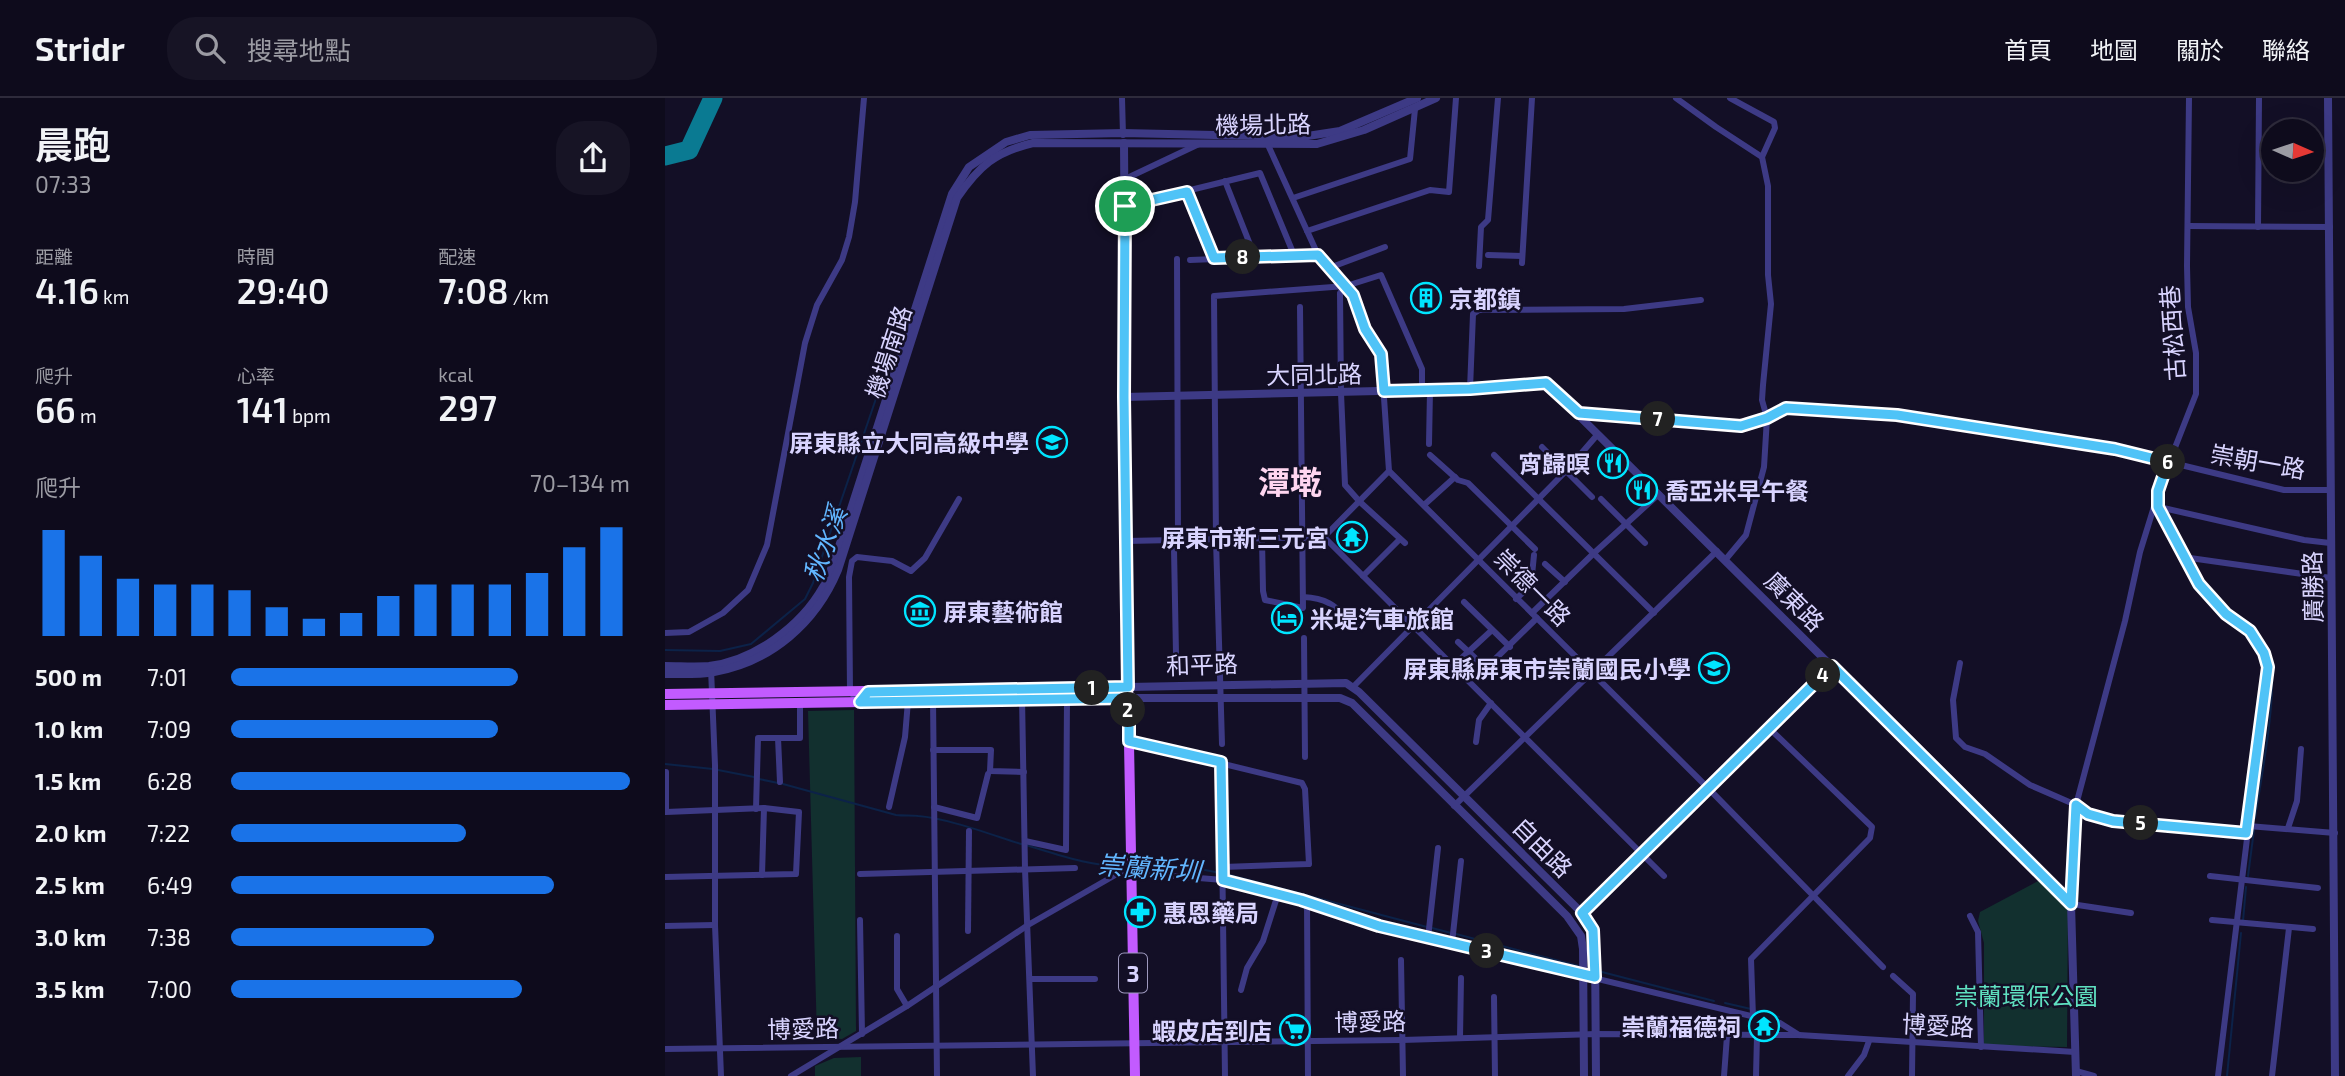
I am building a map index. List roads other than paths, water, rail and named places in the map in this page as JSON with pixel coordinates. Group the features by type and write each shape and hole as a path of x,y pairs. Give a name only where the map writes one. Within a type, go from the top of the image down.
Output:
{"main road":[{"name":"和平路","path":"665,705 712,699 850,692 933,696 1129,693"},
{"name":"和平路","path":"1022,694 1067,699 1129,693"},
{"name":"3","path":"1129,693 1135,1076"},
{"name":"和平路","path":"665,694 800,704 908,701 933,696"}],"street":[{"path":"665,633 689,632 723,613 748,590 767,545 805,343 817,305 842,260 849,237 855,202 864,98"},
{"path":"1122,98 1129,693"},
{"name":"機場北路","path":"1123,138 1301,137 1340,131 1417,98"},
{"name":"機場北路","path":"1202,139 1268,145 1317,144 1338,139 1436,98"},
{"path":"1307,231 1430,190 1449,192 1456,98"},
{"path":"1479,266 1481,227 1488,220 1498,98"},
{"path":"1488,255 1522,259 1532,98"},
{"path":"1676,98 1762,157"},
{"path":"1726,559 1746,535 1764,467 1767,418 1762,400 1771,304 1768,186 1762,157 1775,128 1774,122 1730,98"},
{"name":"古松西巷","path":"2189,98 2188,307 2196,353 2196,394 2168,462 2158,491 2156,507 2199,584 2226,614 2250,631 2264,653 2268,667 2218,1076"},
{"path":"2258,227 2259,98"},
{"name":"廣勝路","path":"2328,98 2335,1076"},
{"path":"1293,198 1410,159 1415,109"},
{"name":"機場南路","path":"665,674 749,662 775,648 796,631 815,612 830,589 957,198 975,172 1009,149 1033,143 1123,138"},
{"path":"1125,179 1202,139"},
{"path":"1126,541 1324,537 1389,471 1381,354 1365,329 1353,295 1318,255 1268,145"},
{"path":"1125,206 1260,173 1294,256"},
{"path":"1225,181 1255,257"},
{"path":"1187,192 1214,258"},
{"path":"2187,226 2330,227"},
{"path":"1329,268 1385,247"},
{"path":"1190,260 1318,255"},
{"path":"1176,654 1174,549 1178,540 1177,259"},
{"path":"1222,744 1216,540 1215,296 1346,286 1381,275 1422,369 1429,444"},
{"path":"1346,286 1341,293 1345,485 1402,541 1363,576"},
{"path":"1470,389 1473,314 1479,310 1624,309 1701,300"},
{"path":"1262,539 1265,600 1303,608 1300,307"},
{"name":"大同北路","path":"1124,397 1470,389 1546,383"},
{"name":"廣東路","path":"1546,383 2071,904"},
{"name":"崇朝一路","path":"1579,413 1741,426 1767,418 1786,408 1897,415 2115,449 2284,490 2330,490"},
{"path":"1356,690 1412,626 1513,526 1598,434"},
{"path":"1542,447 1592,497"},
{"path":"1430,455 1455,477 1468,483 1513,526 1534,552 1531,584 1516,598"},
{"path":"1495,455 1654,613"},
{"name":"崇德一路","path":"1389,471 1708,788 1882,967"},
{"path":"1424,505 1455,477"},
{"path":"1458,642 1488,670 1565,582 1659,494"},
{"path":"868,692 860,702 850,692 849,577 852,561 857,557 892,561 911,571 925,558 959,499"},
{"path":"1601,499 1645,543"},
{"path":"2094,1076 2076,1073 2071,904 2076,805 2156,507 2304,540 2330,543"},
{"path":"1324,537 1664,876"},
{"path":"1454,806 1717,551"},
{"path":"2183,557 2331,578"},
{"path":"1545,564 1565,582"},
{"path":"1303,597 1319,598 1332,603 1358,628"},
{"path":"1464,603 1510,647"},
{"path":"1453,666 1492,630"},
{"path":"1304,638 1305,757"},
{"path":"1960,663 1954,700 1957,738 1965,747 1985,754 2030,785 2076,805 2088,814 2113,821 2247,829 2288,828 2335,833"},
{"name":"機場南路","path":"665,666 711,669"},
{"path":"1582,913 1832,666"},
{"path":"711,669 715,769 715,925 721,1076"},
{"name":"和平路","path":"1129,693 1220,684 1304,682 1346,683 1356,690"},
{"name":"自由路","path":"1356,690 1582,913 1593,930 1596,1076"},
{"name":"和平路","path":"1129,693 1221,699 1340,698 1352,703"},
{"path":"1022,694 1024,845 1033,1076"},
{"path":"933,696 937,1076"},
{"path":"1024,845 1066,850 1067,699"},
{"path":"889,807 905,737 908,701"},
{"name":"自由路","path":"1352,703 1454,806 1522,869 1575,925 1581,936 1583,969 1584,1076"},
{"path":"756,809 758,738 800,737 800,704"},
{"path":"1476,742 1479,720 1491,704"},
{"path":"1753,1012 1751,959 1870,838 1872,827 1769,728"},
{"path":"778,738 780,782"},
{"path":"791,1076 907,1006 1028,925 1117,874 1132,869 1201,876 1309,864 1305,789 1302,783 1129,741"},
{"path":"2288,828 2297,801 2301,749"},
{"path":"933,750 991,750 990,771 1024,772"},
{"path":"1221,762 1225,1076"},
{"path":"665,877 796,874 799,811 764,808 666,812 666,772"},
{"path":"934,807 977,818 988,774"},
{"path":"762,875 764,808"},
{"path":"968,931 969,831"},
{"path":"1429,931 1438,848"},
{"path":"1453,937 1461,861"},
{"path":"860,874 1075,867"},
{"path":"1223,873 1278,894 1395,930 1429,931 1499,954 1583,969 1753,1012 1780,1023 1799,1035"},
{"path":"2210,876 2318,888"},
{"path":"1241,989 1247,968 1263,941 1278,894"},
{"path":"1307,901 1308,1076"},
{"path":"2071,904 2131,912"},
{"path":"1970,916 1978,932 1981,1047"},
{"path":"860,920 862,1034"},
{"path":"2212,920 2313,929"},
{"path":"665,926 715,925"},
{"path":"2272,1076 2289,928"},
{"path":"897,936 897,989 907,1006"},
{"path":"1401,960 1402,1076"},
{"path":"1893,976 1913,994 1912,1076"},
{"path":"1460,1038 1461,978"},
{"path":"1031,979 1095,979"},
{"path":"1494,997 1495,1076"},
{"name":"博愛路","path":"665,1049 1402,1040 1596,1034 1799,1035 2075,1052"},
{"path":"1724,1076 1727,1036"},
{"path":"1756,1076 1757,1036"},
{"path":"1848,1076 1864,1055 1869,1041"}],"waterway":[{"name":"秋水溪","path":"665,650 720,651 751,644 805,599 813,583 896,340"},
{"name":"崇蘭新圳","path":"2171,538 2198,589 2222,614"},
{"name":"崇蘭新圳","path":"2232,622 2249,636"},
{"name":"崇蘭新圳","path":"2255,818 2271,702 2271,659 2266,646"},
{"name":"崇蘭新圳","path":"665,764 713,769"},
{"name":"崇蘭新圳","path":"718,770 754,777"},
{"name":"崇蘭新圳","path":"759,779 778,783"},
{"name":"崇蘭新圳","path":"783,784 896,815 942,820 1021,844"},
{"name":"崇蘭新圳","path":"2248,876 2254,830"},
{"name":"崇蘭新圳","path":"1026,845 1088,862 1126,866"},
{"name":"崇蘭新圳","path":"1136,866 1185,866 1220,873"},
{"name":"崇蘭新圳","path":"1226,874 1427,927"},
{"name":"崇蘭新圳","path":"2243,921 2246,887"},
{"name":"崇蘭新圳","path":"1432,928 1451,933"},
{"name":"崇蘭新圳","path":"2227,1076 2241,933"},
{"name":"崇蘭新圳","path":"1456,934 1579,966"},
{"name":"崇蘭新圳","path":"1598,971 1714,1001"},
{"name":"崇蘭新圳","path":"1725,1003 1751,1009"},
{"name":"崇蘭新圳","path":"1756,1011 1779,1017"}],"place":[{"name":"京都鎮","path":"1426,298"},
{"name":"屏東縣立大同高級中學","path":"1052,442"},
{"name":"宵歸暝","path":"1613,463"},
{"name":"喬亞米早午餐","path":"1642,490"},
{"name":"屏東市新三元宮","path":"1352,537"},
{"name":"屏東藝術館","path":"920,611"},
{"name":"米堤汽車旅館","path":"1287,618"},
{"name":"屏東縣屏東市崇蘭國民小學","path":"1714,668"},
{"name":"惠恩藥局","path":"1140,912"},
{"name":"崇蘭福德祠","path":"1764,1026"},
{"name":"蝦皮店到店","path":"1295,1030"}],"district":[{"name":"潭墘","path":"1290,481"}],"park label":[{"name":"崇蘭環保公園","path":"2026,995"}]}
